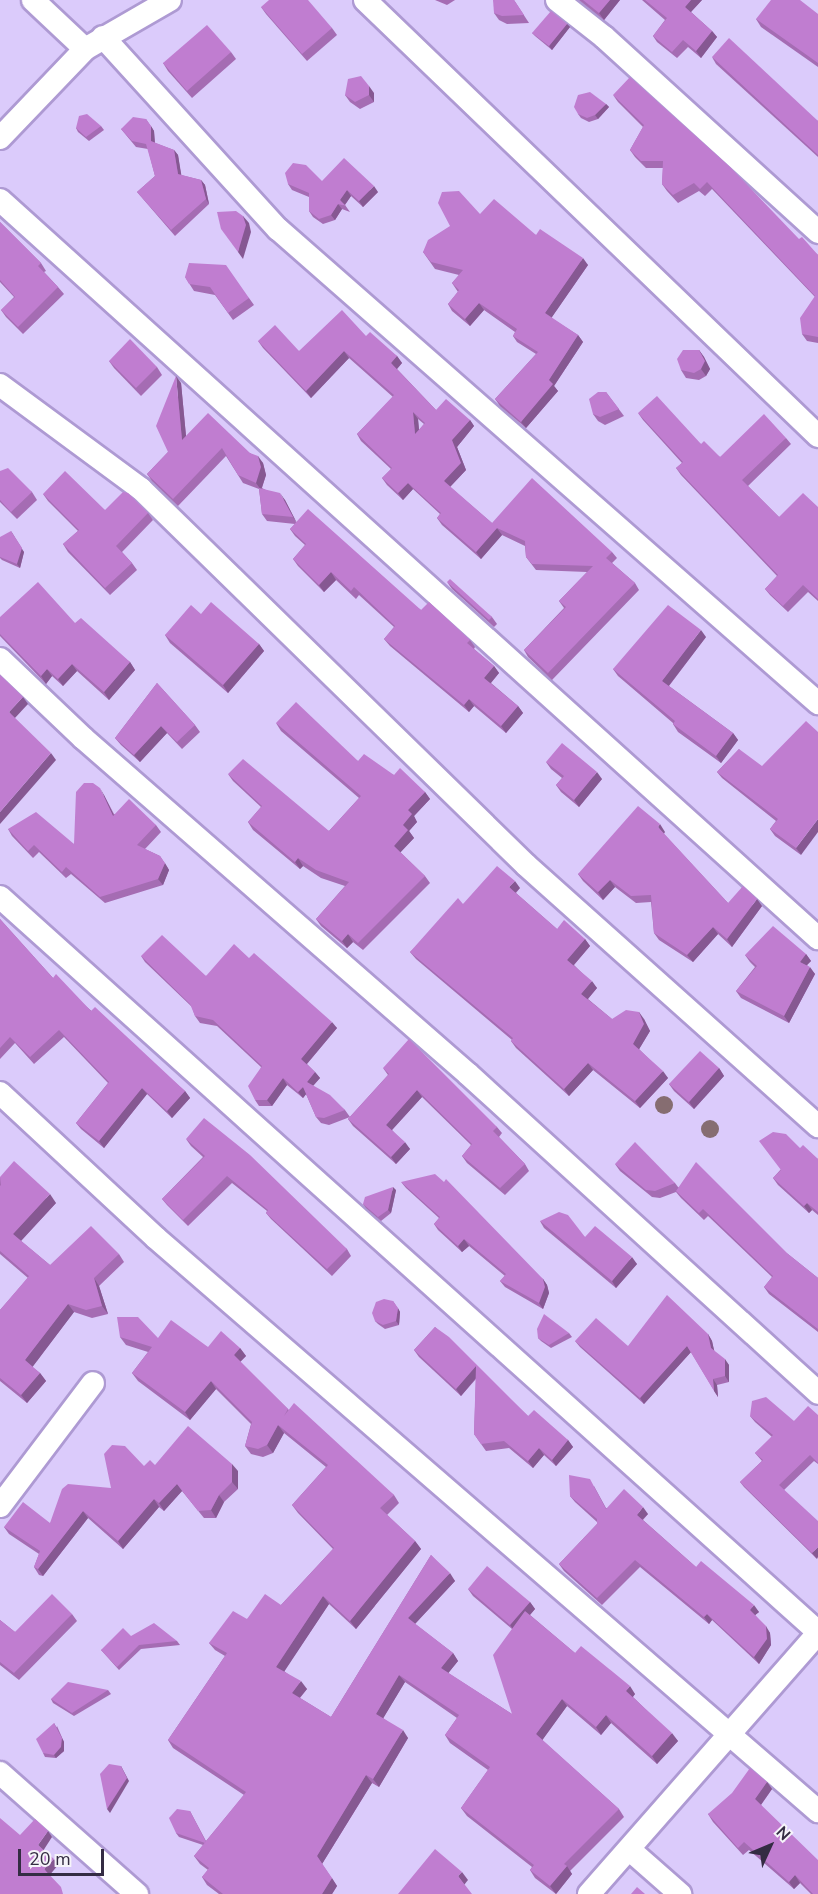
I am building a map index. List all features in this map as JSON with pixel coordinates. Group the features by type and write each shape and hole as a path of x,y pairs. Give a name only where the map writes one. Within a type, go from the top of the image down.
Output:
{"street":[{"path":"33,0 94,43 278,229 818,703"},
{"path":"0,138 94,43 170,0"},
{"path":"365,0 818,436"},
{"path":"557,0 604,37 818,232"},
{"path":"0,200 818,938"},
{"path":"0,385 141,489 526,865 818,1126"},
{"path":"0,659 83,738 468,1074 818,1393"},
{"path":"0,897 818,1633 732,1735 589,1894"},
{"path":"0,1092 156,1238 818,1811"},
{"path":"0,1506 93,1383"},
{"path":"0,1773 137,1894"},
{"path":"630,1850 680,1894"}],"building":[{"path":"269,0 308,0 332,28 302,54 261,7"},
{"path":"493,0 514,0 524,15 502,16 494,13"},
{"path":"583,0 610,0 599,13"},
{"path":"645,0 691,0 685,7 712,31 696,51 683,40 672,52 653,36 667,18"},
{"path":"771,0 800,0 818,14 818,63 756,19"},
{"path":"551,11 567,24 549,46 532,33"},
{"path":"207,25 231,52 187,91 163,63"},
{"path":"729,38 818,121 818,155 712,57"},
{"path":"361,76 369,86 369,95 355,102 345,95 348,79"},
{"path":"630,77 730,167 799,239 802,237 818,255 818,337 802,334 800,318 815,296 707,182 700,189 694,183 673,195 662,184 663,161 641,161 630,150 644,125 613,95"},
{"path":"590,92 606,104 595,115 587,118 578,114 574,107 578,95"},
{"path":"87,114 101,126 86,137 76,128 79,116"},
{"path":"133,117 146,119 151,126 151,141 174,150 178,174 201,180 206,199 171,230 137,192 155,176 146,144 132,141 121,129"},
{"path":"344,158 374,186 359,201 347,190 340,200 346,206 338,204 331,215 319,219 309,211 309,193 288,184 285,173 293,163 306,165 322,181"},
{"path":"459,191 480,214 494,199 536,235 540,229 583,258 545,313 578,335 549,380 553,384 521,422 495,399 538,352 513,336 517,329 479,303 465,319 448,304 459,290 452,283 463,270 431,262 423,252 428,240 450,226 438,203 442,192"},
{"path":"236,211 243,216 246,225 238,252 221,229 217,212"},
{"path":"0,222 41,263 38,266 58,287 18,327 1,310 15,297 0,280"},
{"path":"189,263 226,265 249,298 228,313 210,287 189,284 185,277"},
{"path":"342,310 366,336 370,332 397,356 391,363 436,410 446,399 470,420 452,440 461,463 444,481 492,523 532,478 612,552 606,558 635,583 548,673 524,650 566,607 559,601 593,566 532,564 526,557 525,541 497,528 476,552 437,518 441,513 408,483 398,493 382,478 392,468 357,434 394,395 344,351 306,391 258,341 275,325 299,351","holes":["413,412 425,423 415,434"]},
{"path":"130,339 157,367 136,388 109,361"},
{"path":"683,350 699,350 705,361 701,369 694,373 681,370 677,359"},
{"path":"176,376 182,440 208,413 250,453 258,456 261,467 256,483 238,475 222,448 173,499 147,474 168,452 156,426"},
{"path":"598,392 606,392 619,409 600,417 593,414 589,399"},
{"path":"657,396 701,444 704,441 720,457 764,414 786,438 742,480 779,517 803,493 818,507 818,599 803,585 783,606 765,589 778,575 676,468 683,462 638,413"},
{"path":"8,468 32,492 11,512 0,500 0,471"},
{"path":"65,471 105,510 123,492 128,493 148,513 116,546 132,563 105,588 63,544 79,530 43,494"},
{"path":"259,488 280,493 293,517 262,514"},
{"path":"308,509 421,610 429,602 470,640 467,643 494,666 484,678 518,706 501,726 469,699 464,705 384,639 395,626 354,587 351,591 331,572 319,585 293,559 306,544 290,529"},
{"path":"11,531 22,548 17,564 0,557 0,537"},
{"path":"450,579 492,617 489,620 447,582"},
{"path":"38,582 75,623 81,618 130,662 104,692 72,664 58,679 47,669 41,676 0,634 0,617"},
{"path":"211,602 259,644 223,685 165,635 191,605 201,614"},
{"path":"668,605 701,630 662,681 733,733 716,756 673,724 675,721 613,669"},
{"path":"0,675 23,697 9,712 51,753 0,812"},
{"path":"157,683 195,725 177,742 161,726 134,755 115,738"},
{"path":"296,702 358,761 364,754 394,775 400,768 425,792 408,810 412,814 403,825 408,830 394,846 425,876 358,943 348,934 342,941 316,919 349,882 316,870 298,858 295,862 248,822 262,806 228,774 243,759 329,831 361,796 276,723"},
{"path":"806,721 818,732 818,819 796,848 770,829 778,819 717,772 739,749 762,766"},
{"path":"562,743 597,772 574,800 556,785 564,776 546,762"},
{"path":"84,783 93,783 100,788 113,816 129,799 156,825 137,845 160,856 165,863 158,879 100,897 66,867 62,872 34,845 28,851 8,829 36,812 74,844 76,792"},
{"path":"638,806 660,824 658,827 728,903 743,886 757,899 727,939 713,927 687,955 654,933 651,895 631,896 610,880 598,892 578,874"},
{"path":"497,866 515,881 509,887 557,929 564,920 585,939 567,960 592,981 581,994 612,1019 626,1010 639,1012 644,1024 633,1044 663,1071 635,1101 588,1063 564,1089 511,1041 513,1038 410,952 458,898 463,904"},
{"path":"0,919 53,978 56,974 91,1011 95,1007 185,1091 167,1111 142,1088 99,1141 76,1123 109,1082 59,1030 30,1057 10,1037 0,1048"},
{"path":"773,926 806,954 800,962 810,967 784,1016 736,991 757,966 745,955"},
{"path":"162,935 206,976 234,944 249,958 254,953 332,1022 301,1059 315,1072 307,1082 330,1095 345,1110 324,1118 316,1117 303,1087 298,1092 283,1078 267,1100 255,1100 248,1086 262,1066 213,1020 195,1016 190,1004 141,956"},
{"path":"409,1039 497,1127 493,1131 525,1164 500,1188 462,1156 472,1144 417,1090 386,1125 405,1142 391,1157 348,1119 389,1074 383,1068"},
{"path":"700,1051 719,1068 689,1102 669,1084"},
{"path":"204,1118 250,1155 347,1249 327,1269 266,1213 268,1210 227,1176 183,1220 162,1199 205,1156 186,1139"},
{"path":"773,1132 786,1134 800,1148 803,1145 818,1159 818,1212 807,1203 804,1206 773,1178 781,1170 759,1141"},
{"path":"635,1142 675,1183 655,1191 646,1190 615,1164"},
{"path":"14,1161 50,1194 13,1234 50,1265 91,1226 119,1254 94,1278 102,1306 86,1310 68,1304 25,1360 40,1373 21,1395 0,1378 0,1310 29,1276 0,1251 0,1177"},
{"path":"696,1162 788,1254 818,1278 818,1329 764,1287 773,1276 703,1209 699,1213 676,1191"},
{"path":"435,1174 444,1182 446,1179 543,1279 545,1287 539,1303 500,1281 506,1274 464,1239 458,1246 434,1224 440,1217 401,1182"},
{"path":"393,1187 388,1210 378,1217 363,1204 365,1197"},
{"path":"559,1212 568,1215 585,1237 595,1226 632,1257 612,1281 540,1221"},
{"path":"667,1295 708,1334 711,1348 725,1359 725,1376 713,1379 714,1391 687,1346 640,1398 575,1341 596,1318 628,1346"},
{"path":"384,1299 393,1301 398,1308 396,1321 383,1325 375,1321 372,1313 376,1302"},
{"path":"544,1314 569,1333 549,1345 538,1338 537,1329"},
{"path":"117,1317 138,1317 158,1338 171,1320 208,1347 221,1331 240,1348 234,1355 288,1409 284,1416 294,1403 394,1495 380,1508 415,1541 350,1621 323,1596 276,1667 301,1681 292,1693 331,1717 431,1555 450,1573 408,1618 453,1653 441,1668 512,1714 493,1655 525,1611 575,1653 581,1646 630,1686 626,1691 672,1733 652,1756 606,1715 596,1727 562,1699 536,1734 619,1809 564,1864 567,1866 550,1886 530,1870 534,1865 461,1808 490,1767 445,1735 459,1715 399,1675 376,1714 403,1730 373,1779 366,1775 317,1856 332,1878 322,1894 223,1894 202,1877 209,1868 194,1856 246,1792 168,1740 227,1653 209,1643 233,1611 247,1619 265,1594 281,1605 334,1548 292,1505 328,1465 278,1425 267,1445 258,1449 245,1446 252,1422 211,1381 185,1412 132,1373 152,1347 120,1337"},
{"path":"435,1327 449,1337 528,1416 534,1410 568,1440 552,1460 539,1448 528,1461 504,1441 481,1444 474,1434 476,1366 456,1389 414,1350"},
{"path":"766,1397 794,1421 808,1406 818,1415 818,1463 810,1455 779,1485 818,1521 818,1547 812,1553 740,1482 763,1460 755,1453 773,1435 750,1416 752,1401"},
{"path":"188,1426 232,1464 232,1482 219,1495 211,1510 198,1511 177,1484 159,1503 154,1499 118,1541 83,1511 38,1569 34,1567 40,1551 4,1527 23,1502 50,1523 62,1489 68,1484 111,1488 104,1454 112,1445 125,1446 144,1466 150,1460 155,1465"},
{"path":"569,1475 590,1479 606,1509 624,1489 643,1507 637,1515 696,1567 701,1561 754,1605 750,1610 766,1626 767,1639 754,1657 707,1614 704,1617 635,1560 597,1598 559,1564 597,1524 597,1519 570,1496"},
{"path":"487,1566 530,1602 510,1625 468,1589"},
{"path":"52,1594 72,1614 14,1673 0,1662 0,1620 15,1632"},
{"path":"154,1623 177,1641 139,1645 117,1667 101,1650 123,1628 131,1636"},
{"path":"68,1682 108,1690 72,1713 51,1699"},
{"path":"54,1723 62,1738 61,1747 54,1755 43,1753 36,1739"},
{"path":"109,1764 121,1766 127,1778 107,1809 100,1774"},
{"path":"750,1768 767,1782 755,1799 818,1860 818,1894 813,1894 795,1875 789,1882 744,1842 738,1848 708,1814 732,1793"},
{"path":"177,1809 190,1811 205,1843 176,1833 169,1818"},
{"path":"0,1818 20,1835 35,1819 48,1831 38,1845 54,1859 44,1869 61,1887 63,1894 0,1894"},
{"path":"435,1849 462,1872 458,1876 472,1894 398,1894"},
{"path":"637,1887 645,1894 631,1894"}]}
